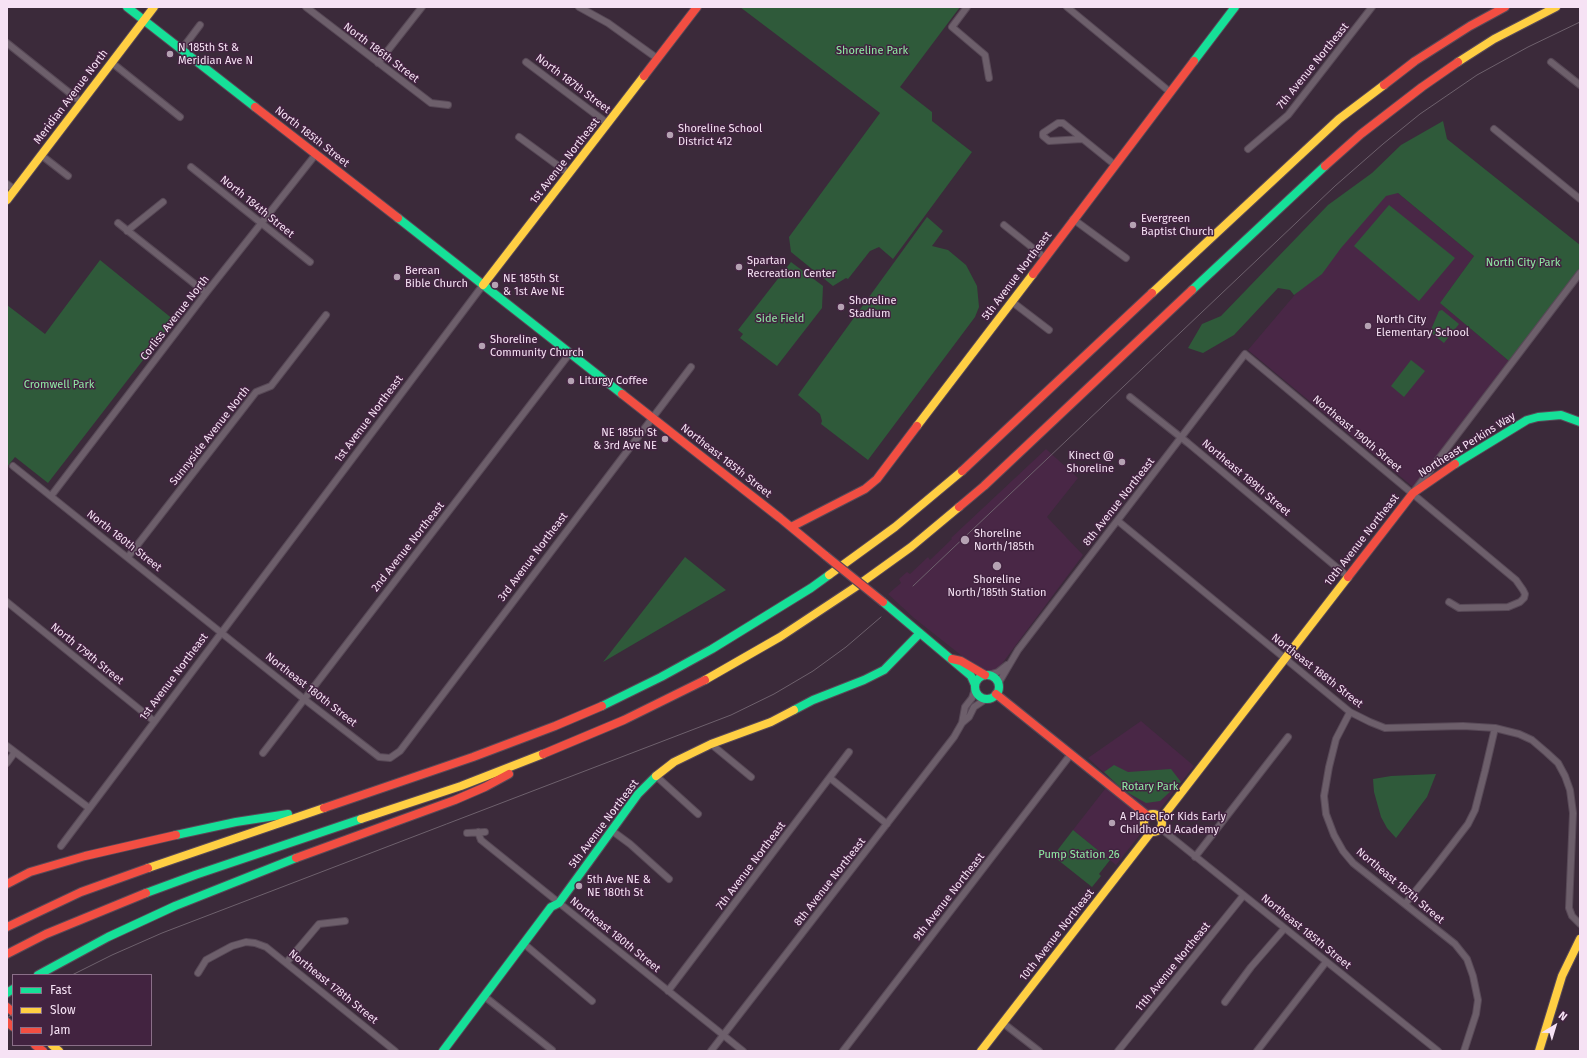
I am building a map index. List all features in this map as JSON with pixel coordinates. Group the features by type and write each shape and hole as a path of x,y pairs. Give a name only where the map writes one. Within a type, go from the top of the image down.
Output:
{"main road":[{"name":"North 185th Street","path":"127,7 484,285"},
{"name":"Meridian Avenue North","path":"7,200 154,7"},
{"name":"1st Avenue Northeast","path":"484,285 568,173 697,7"},
{"name":"5th Avenue Northeast","path":"791,527 865,489 877,479 1234,7"},
{"path":"7,927 62,901 116,879 314,810 500,748 582,715 641,687 699,656 762,619 811,588 895,527 966,468 1340,119 1415,61 1470,26 1505,7"},
{"path":"7,954 46,934 119,903 195,875 461,786 543,755 624,720 677,694 729,667 805,621 900,555 990,481 1335,156 1361,134 1422,87 1455,64 1494,39 1556,7"},
{"name":"Northeast 185th Street","path":"484,285 791,527 883,602 971,676 975,687"},
{"name":"Northeast Perkins Way","path":"1413,493 1469,454 1527,420 1538,417 1561,415 1580,422"},
{"name":"10th Avenue Northeast","path":"1161,819 1347,576 1413,493"},
{"name":"5th Avenue Northeast","path":"443,1051 551,907 559,903 638,794 656,776 674,762 712,744 771,722 813,700 864,680 884,670 920,633"},
{"name":"Northeast 185th Street","path":"951,659 961,661 971,668 986,675"},
{"path":"986,675 994,678 998,684 996,694 991,698 986,699 978,696 975,687 978,678 986,675"},
{"path":"996,694 1148,816 1156,815 1161,819 1162,824 1156,832 1151,832 1146,829 1144,824 1148,816"},
{"path":"40,974 115,934 175,906 306,854 476,792 543,755"},
{"path":"7,884 30,872 85,856 236,822 314,810"},
{"name":"10th Avenue Northeast","path":"981,1051 1151,832"},
{"path":"1539,1051 1562,976 1580,939"}],"street":[{"name":"North 186th Street","path":"306,7 431,103 448,105"},
{"path":"378,63 422,7"},
{"path":"579,7 608,23 658,59"},
{"path":"967,7 952,27 985,54 988,78"},
{"path":"1068,7 1170,92"},
{"name":"7th Avenue Northeast","path":"1248,149 1288,114 1372,7"},
{"path":"182,49 200,25"},
{"path":"7,44 81,102"},
{"path":"111,62 180,117"},
{"name":"North 187th Street","path":"526,62 607,123"},
{"path":"1551,62 1580,85"},
{"path":"1082,139 1049,141 1043,136 1043,133 1058,123 1063,123 1115,165"},
{"path":"1494,128 1580,198"},
{"path":"520,137 568,173"},
{"name":"Corliss Avenue North","path":"52,496 206,293 316,154"},
{"path":"41,156 68,176"},
{"name":"North 184th Street","path":"191,167 310,262"},
{"path":"7,184 15,190"},
{"path":"127,231 163,202"},
{"path":"1073,219 1126,258"},
{"path":"118,223 206,293"},
{"path":"1004,225 1044,258"},
{"name":"10th Avenue Northeast","path":"1413,493 1580,273"},
{"name":"1st Avenue Northeast","path":"61,846 88,808 484,285"},
{"path":"1011,301 1049,330"},
{"name":"Sunnyside Avenue North","path":"128,557 256,392 271,386 326,315"},
{"name":"2nd Avenue Northeast","path":"263,753 570,353"},
{"name":"Northeast 190th Street","path":"1245,354 1516,580 1524,590 1525,594 1524,598 1520,602 1508,608 1459,608 1449,602"},
{"name":"8th Avenue Northeast","path":"998,684 1009,663 1245,354"},
{"name":"3rd Avenue Northeast","path":"390,758 400,751 691,367"},
{"name":"Northeast 189th Street","path":"1130,397 1347,576"},
{"name":"North 180th Street","path":"13,466 222,632"},
{"name":"Northeast 188th Street","path":"1118,521 1350,712 1385,728 1463,726 1495,728 1518,734 1532,740 1558,763 1570,790 1573,813 1569,908 1572,916 1580,924"},
{"name":"North 179th Street","path":"7,602 154,722"},
{"name":"Northeast 180th Street","path":"222,632 304,699 379,757 390,758"},
{"name":"8th Avenue Northeast","path":"986,675 998,672 1009,663"},
{"name":"8th Avenue Northeast","path":"711,1051 954,737 962,723 965,707 972,698 975,687"},
{"name":"8th Avenue Northeast","path":"962,723 969,717 974,707 986,699"},
{"name":"Northeast 187th Street","path":"1350,712 1336,739 1329,768 1324,796 1326,814 1334,836 1343,851 1353,863 1455,944 1466,959 1473,976 1478,1000 1476,1014 1465,1049"},
{"path":"1405,904 1468,824 1478,796 1495,728"},
{"path":"1195,857 1288,737"},
{"path":"712,744 751,776"},
{"path":"7,746 88,808"},
{"path":"7,763 15,752"},
{"name":"7th Avenue Northeast","path":"668,991 850,752"},
{"name":"9th Avenue Northeast","path":"843,1051 1071,754"},
{"path":"656,776 698,814"},
{"path":"830,778 887,824"},
{"name":"Northeast 185th Street","path":"1160,828 1438,1051"},
{"path":"611,830 630,844 669,879"},
{"name":"Northeast 180th Street","path":"478,832 481,840 743,1051"},
{"path":"467,833 485,832"},
{"name":"11th Avenue Northeast","path":"1118,1051 1243,896"},
{"path":"286,963 319,924 344,921"},
{"path":"1225,1002 1251,967 1284,929"},
{"name":"Northeast 178th Street","path":"198,973 206,960 232,946 246,942 255,943 266,947 395,1051"},
{"path":"524,943 592,1002"},
{"path":"1257,1051 1326,962"},
{"path":"484,996 552,1050"},
{"path":"1003,1022 1039,1051"}],"shaded area":[{"name":"North City Elementary School","path":"1388,185 1474,256 1440,303 1509,361 1413,487 1248,350"},
{"name":"Shoreline North/185th Station","path":"1046,449 1078,478 1047,517 1083,555 998,669 987,673 981,671 914,618 888,594 901,583 899,579 907,572 910,574 928,557 930,560 952,539 951,538"},
{"path":"1141,721 1194,766 1116,865 1073,830 1112,780 1088,758"}],"green space":[{"name":"Shoreline Park","path":"740,7 960,7 900,87 932,112 932,121 972,152 893,259 879,247 870,251 848,279 846,278 833,286 791,252 789,237 880,113"},
{"name":"North City Park","path":"1443,121 1447,139 1580,245 1580,269 1509,361 1440,303 1474,256 1398,193 1386,196 1341,248 1322,274 1294,295 1290,290 1278,288 1234,335 1203,353 1188,348 1202,324 1221,316 1328,205 1372,173 1401,145"},
{"path":"1389,205 1455,258 1419,301 1354,246"},
{"path":"927,217 943,231 932,246 948,250 966,265 977,286 979,307 975,317 868,460 821,424 822,421 820,414 798,395"},
{"name":"Cromwell Park","path":"100,260 174,320 48,483 15,457 7,467 7,305 45,334"},
{"name":"Side Field","path":"791,262 823,286 822,308 777,366 740,338 743,334 738,330"},
{"path":"1442,310 1459,324 1444,343 1430,332 1439,311"},
{"path":"1411,360 1425,371 1404,397 1391,386"},
{"path":"685,557 726,590 603,662"},
{"name":"Rotary Park","path":"1114,765 1128,772 1171,769 1181,782 1160,801 1146,803 1123,790 1104,772"},
{"path":"1436,774 1427,797 1396,838 1387,828 1381,817 1374,792 1373,779 1391,776"},
{"name":"Pump Station 26","path":"1073,830 1110,860 1099,874 1101,876 1092,887 1053,856"}],"tram line":[{"path":"913,586 1335,186 1383,144 1420,114 1477,75 1528,47 1580,22"},
{"path":"74,974 162,933 731,715 774,694 813,671 846,647 881,617"},
{"path":"7,1018 12,1015"}],"traffic: fast":[{"path":"127,7 255,107"},
{"path":"1194,61 1235,7"},
{"path":"1192,290 1325,166"},
{"path":"398,218 622,394"},
{"path":"1455,464 1527,420 1538,417 1561,415 1580,422"},
{"path":"602,706 661,677 712,649 811,588 829,575"},
{"path":"883,602 971,676 975,685"},
{"path":"794,710 813,700 864,680 884,670 920,633"},
{"path":"987,675 992,676 998,682 999,687 998,692 992,698 987,699 982,698 976,692 975,687 976,682 982,676 987,675"},
{"path":"443,1051 551,907 559,903 638,794 656,776"},
{"path":"176,835 236,822 288,814"},
{"path":"146,893 361,819"},
{"path":"40,974 108,937 175,906 296,858"},
{"path":"7,993 12,990"}],"traffic: slow":[{"path":"7,200 154,7"},
{"path":"1458,62 1494,39 1556,7"},
{"path":"483,285 644,76"},
{"path":"1152,293 1339,119 1384,85"},
{"path":"917,426 1033,274"},
{"path":"829,575 895,527 962,471"},
{"path":"705,680 780,637 854,588 911,547 959,507"},
{"path":"1161,819 1348,577"},
{"path":"656,776 674,762 711,744 771,722 794,710"},
{"path":"361,819 461,786 543,754"},
{"path":"148,868 324,808"},
{"path":"1153,814 1159,817 1162,823 1159,829 1153,832 1147,829 1144,823 1147,817 1153,814"},
{"path":"981,1051 1151,832"},
{"path":"1539,1051 1562,976 1580,939"},
{"path":"53,1046 59,1051"}],"traffic: jam":[{"path":"644,76 697,7"},
{"path":"1384,85 1415,61 1470,26 1505,7"},
{"path":"1033,274 1194,61"},
{"path":"1325,166 1361,134 1422,87 1458,62"},
{"path":"255,107 398,218"},
{"path":"959,507 984,486 1192,290"},
{"path":"962,471 1152,293"},
{"path":"622,394 826,556"},
{"path":"791,527 865,489 877,479 917,426"},
{"path":"1348,577 1413,493 1455,464"},
{"path":"826,556 883,602"},
{"path":"952,659 961,661 985,675"},
{"path":"543,754 624,720 705,680"},
{"path":"996,694 1148,816"},
{"path":"324,808 473,757 555,726 602,706"},
{"path":"296,858 455,800 485,787 509,774"},
{"path":"7,884 30,872 85,856 176,835"},
{"path":"7,927 81,892 148,868"},
{"path":"7,954 46,934 146,893"},
{"path":"7,1007 12,1011"},
{"path":"7,1022 12,1026"},
{"path":"36,1046 43,1051"}],"place":[{"name":"N 185th St & Meridian Ave N","path":"170,54"},
{"name":"Shoreline School District 412","path":"670,135"},
{"name":"Evergreen Baptist Church","path":"1133,225"},
{"name":"Spartan Recreation Center","path":"739,267"},
{"name":"Berean Bible Church","path":"397,277"},
{"name":"NE 185th St & 1st Ave NE","path":"495,285"},
{"name":"Shoreline Stadium","path":"841,307"},
{"name":"North City Elementary School","path":"1368,326"},
{"name":"Shoreline Community Church","path":"482,346"},
{"name":"Liturgy Coffee","path":"571,381"},
{"name":"NE 185th St & 3rd Ave NE","path":"665,439"},
{"name":"Kinect @ Shoreline","path":"1122,462"},
{"name":"Shoreline North/185th","path":"965,540"},
{"name":"Shoreline North/185th Station","path":"997,566"},
{"name":"A Place For Kids Early Childhood Academy","path":"1112,823"},
{"name":"5th Ave NE & NE 180th St","path":"579,886"}]}
